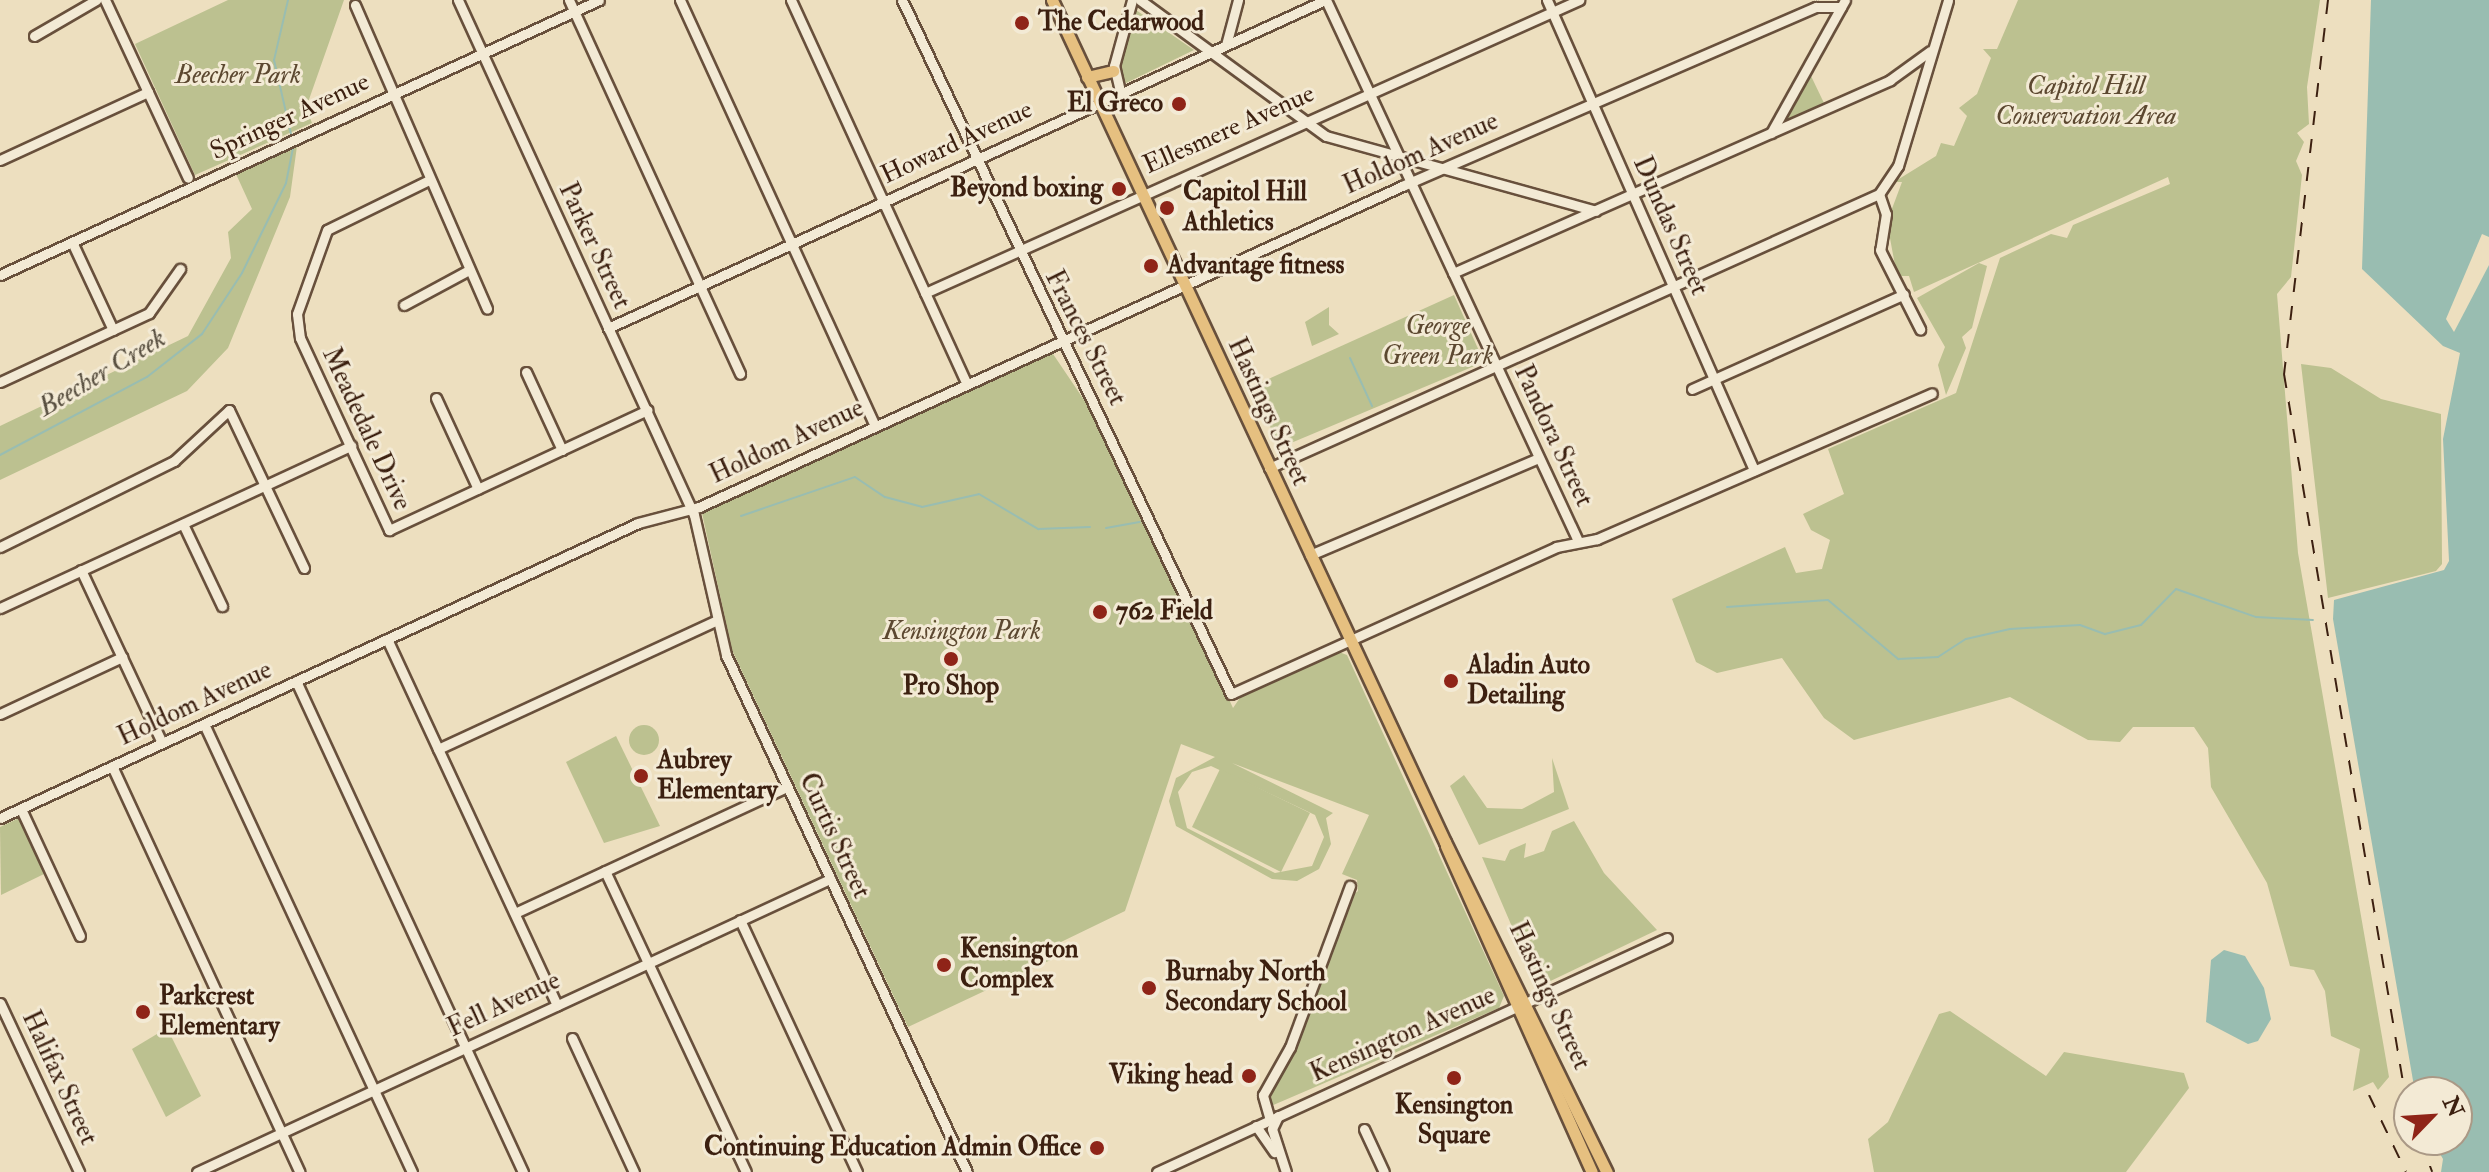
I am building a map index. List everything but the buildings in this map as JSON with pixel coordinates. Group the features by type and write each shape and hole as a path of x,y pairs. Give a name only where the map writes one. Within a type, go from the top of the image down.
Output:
{"main road":[{"name":"Hastings Street","path":"1052,0 1445,842 1528,1003 1607,1172"},
{"path":"1087,77 1113,71"},
{"name":"Hastings Street","path":"1445,842 1515,1009 1592,1172"}],"street":[{"path":"34,36 96,0"},
{"path":"105,0 188,178"},
{"name":"Parker Street","path":"458,0 691,510"},
{"path":"569,0 740,374"},
{"name":"Springer Avenue","path":"0,275 599,0"},
{"path":"680,0 875,425"},
{"path":"791,0 966,383"},
{"name":"Frances Street","path":"902,0 1058,342 1144,500 1231,694 1350,641"},
{"path":"1120,91 1113,71 1132,0"},
{"path":"1140,0 1301,121 1398,156 1596,211"},
{"path":"1226,45 1238,0"},
{"name":"Howard Avenue","path":"608,328 1120,91 1326,0"},
{"name":"Pandora Street","path":"1326,0 1578,541"},
{"name":"Dundas Street","path":"1547,0 1754,470"},
{"name":"Ellesmere Avenue","path":"925,293 1301,121 1579,0"},
{"path":"1269,468 1879,194 1898,166 1930,51 1948,0"},
{"path":"1771,133 1843,3"},
{"name":"Holdom Avenue","path":"0,818 638,523 691,510 1410,182 1816,7 1843,3"},
{"path":"355,5 427,181 487,309"},
{"path":"1453,273 1890,80 1930,51"},
{"path":"0,160 148,92"},
{"name":"Meadedale Drive","path":"427,181 327,230 297,314 300,338 389,530 647,410"},
{"path":"1879,194 1886,214 1880,250 1920,329"},
{"path":"72,242 113,330"},
{"path":"0,382 149,313 180,269"},
{"path":"404,305 469,270"},
{"path":"1692,389 1904,294"},
{"path":"526,372 562,450"},
{"path":"1350,641 1578,541 1932,393"},
{"path":"436,398 478,489"},
{"path":"0,547 174,461 229,410 304,568"},
{"path":"0,608 351,446"},
{"path":"1310,555 1538,458"},
{"name":"Curtis Street","path":"691,510 717,620 787,787 967,1172"},
{"path":"183,524 222,606"},
{"path":"81,570 162,743"},
{"path":"438,749 717,620"},
{"path":"387,639 557,1005"},
{"path":"0,714 122,657"},
{"path":"296,681 523,1172"},
{"path":"204,724 412,1172"},
{"path":"112,766 300,1172"},
{"path":"515,913 787,787"},
{"path":"21,809 80,936"},
{"path":"605,871 746,1172"},
{"name":"Fell Avenue","path":"197,1172 830,879"},
{"path":"1286,1172 1272,1129 1274,1118 1263,1095 1290,1047 1350,886"},
{"path":"740,920 857,1172"},
{"name":"Kensington Avenue","path":"1157,1172 1178,1168 1256,1126 1667,938"},
{"name":"Halifax Street","path":"0,1003 79,1172"},
{"path":"0,1029 10,1025"},
{"path":"572,1038 634,1172"},
{"path":"1256,1126 1279,1157"},
{"path":"1364,1129 1384,1172"}],"green space":[{"name":"Beecher Park","path":"228,0 344,0 306,108 312,123 195,175 135,44"},
{"name":"Capitol Hill Conservation Area","path":"2018,0 2320,0 2307,87 2309,124 2297,133 2304,142 2296,161 2302,175 2291,277 2277,294 2298,553 2389,1077 2378,1090 2373,1082 2353,1091 2360,1049 2331,1036 2325,991 2314,970 2290,966 2267,883 2211,787 2208,748 2194,727 2133,727 2120,742 2088,740 2010,697 1854,740 1824,718 1782,658 1717,673 1696,662 1672,599 1785,547 1796,573 1822,569 1830,540 1811,530 1803,514 1844,494 1828,449 1956,393 2000,258 2051,234 2067,238 2073,225 2170,184 2168,177 1914,292 1909,276 1897,276 1887,222 1902,182 1894,182 1936,156 1941,143 1954,146 1967,116 1959,108 1977,94 1991,58 1983,49 1997,49"},
{"path":"1136,10 1194,50 1126,83 1118,71"},
{"path":"1811,76 1824,103 1783,123"},
{"path":"297,146 290,197 228,348 187,391 0,480 0,426 188,336 231,258 228,232 252,209 236,174"},
{"path":"1979,263 1987,266 1972,328 1962,337 1966,348 1946,395 1938,365 1945,347 1917,298"},
{"name":"George Green Park","path":"1454,295 1484,362 1279,448 1253,386"},
{"path":"1329,307 1329,325 1339,334 1312,346 1305,322"},
{"name":"Kensington Park","path":"1051,351 1109,437 1233,708 1244,692 1339,652 1347,655 1504,996 1499,1008 1271,1106 1269,1092 1298,1043 1349,898 1358,891 1357,880 1342,874 1369,815 1232,763 1333,813 1326,818 1331,844 1319,869 1297,881 1272,879 1176,826 1169,801 1176,778 1215,757 1181,744 1125,911 1061,942 1057,957 908,1027 732,650 702,513","holes":["1211,766 1315,815 1324,837 1312,866 1275,873 1187,828 1178,792 1192,772"]},
{"path":"2301,364 2331,368 2381,399 2441,414 2442,564 2436,571 2328,598"},
{"path":"644,725 654,730 659,740 654,750 644,755 634,750 629,740 634,730"},
{"path":"616,736 660,826 604,843 566,762"},
{"path":"1552,758 1569,809 1479,845 1450,786 1464,775 1487,808 1522,809 1554,792"},
{"path":"1220,769 1310,813 1281,872 1192,827"},
{"path":"19,818 44,874 1,895 0,827"},
{"path":"1574,821 1604,873 1657,930 1538,987 1482,857 1505,861 1510,850 1526,843 1524,858 1544,851 1552,831"},
{"path":"1950,1011 2046,1076 2064,1052 2184,1073 2189,1088 2126,1172 1874,1172 1868,1139 1888,1122 1939,1014"},
{"path":"167,1028 201,1096 166,1117 132,1049"}],"water":[{"path":"2371,0 2489,0 2489,1172 2441,1172 2441,1156 2473,1156 2473,1076 2412,1076 2333,619 2334,600 2444,570 2449,561 2443,439 2460,353 2443,346 2362,269"},
{"path":"2224,950 2245,956 2264,988 2271,1019 2258,1041 2248,1044 2206,1022 2211,960"}],"pier":[{"path":"2482,234 2489,237 2489,265 2454,332 2446,319"}],"waterway":[{"name":"Beecher Creek","path":"288,0 274,60 291,134"},
{"name":"Beecher Creek","path":"0,455 147,377 202,334 242,273 286,183 294,143"},
{"path":"1350,358 1372,406"},
{"path":"741,516 855,477 885,497 922,507 979,494 1038,529 1090,527"},
{"path":"1106,528 1139,522"},
{"path":"1727,607 1828,600 1898,659 1938,657 1966,639 2010,629 2080,625 2105,634 2141,625 2176,589 2256,617 2313,620"}],"railway":[{"path":"2328,0 2284,374 2402,1076"},
{"path":"2369,1095 2406,1172"},
{"path":"2426,1156 2432,1172"}],"place":[{"name":"The Cedarwood","path":"1022,23"},
{"name":"El Greco","path":"1179,104"},
{"name":"Beyond boxing","path":"1119,189"},
{"name":"Capitol Hill Athletics","path":"1167,208"},
{"name":"Advantage fitness","path":"1151,266"},
{"name":"762 Field","path":"1100,612"},
{"name":"Pro Shop","path":"951,659"},
{"name":"Aladin Auto Detailing","path":"1451,681"},
{"name":"Aubrey Elementary","path":"641,776"},
{"name":"Kensington Complex","path":"944,965"},
{"name":"Burnaby North Secondary School","path":"1149,988"},
{"name":"Parkcrest Elementary","path":"143,1012"},
{"name":"Viking head","path":"1249,1076"},
{"name":"Kensington Square","path":"1454,1078"},
{"name":"Continuing Education Admin Office","path":"1097,1148"}]}
